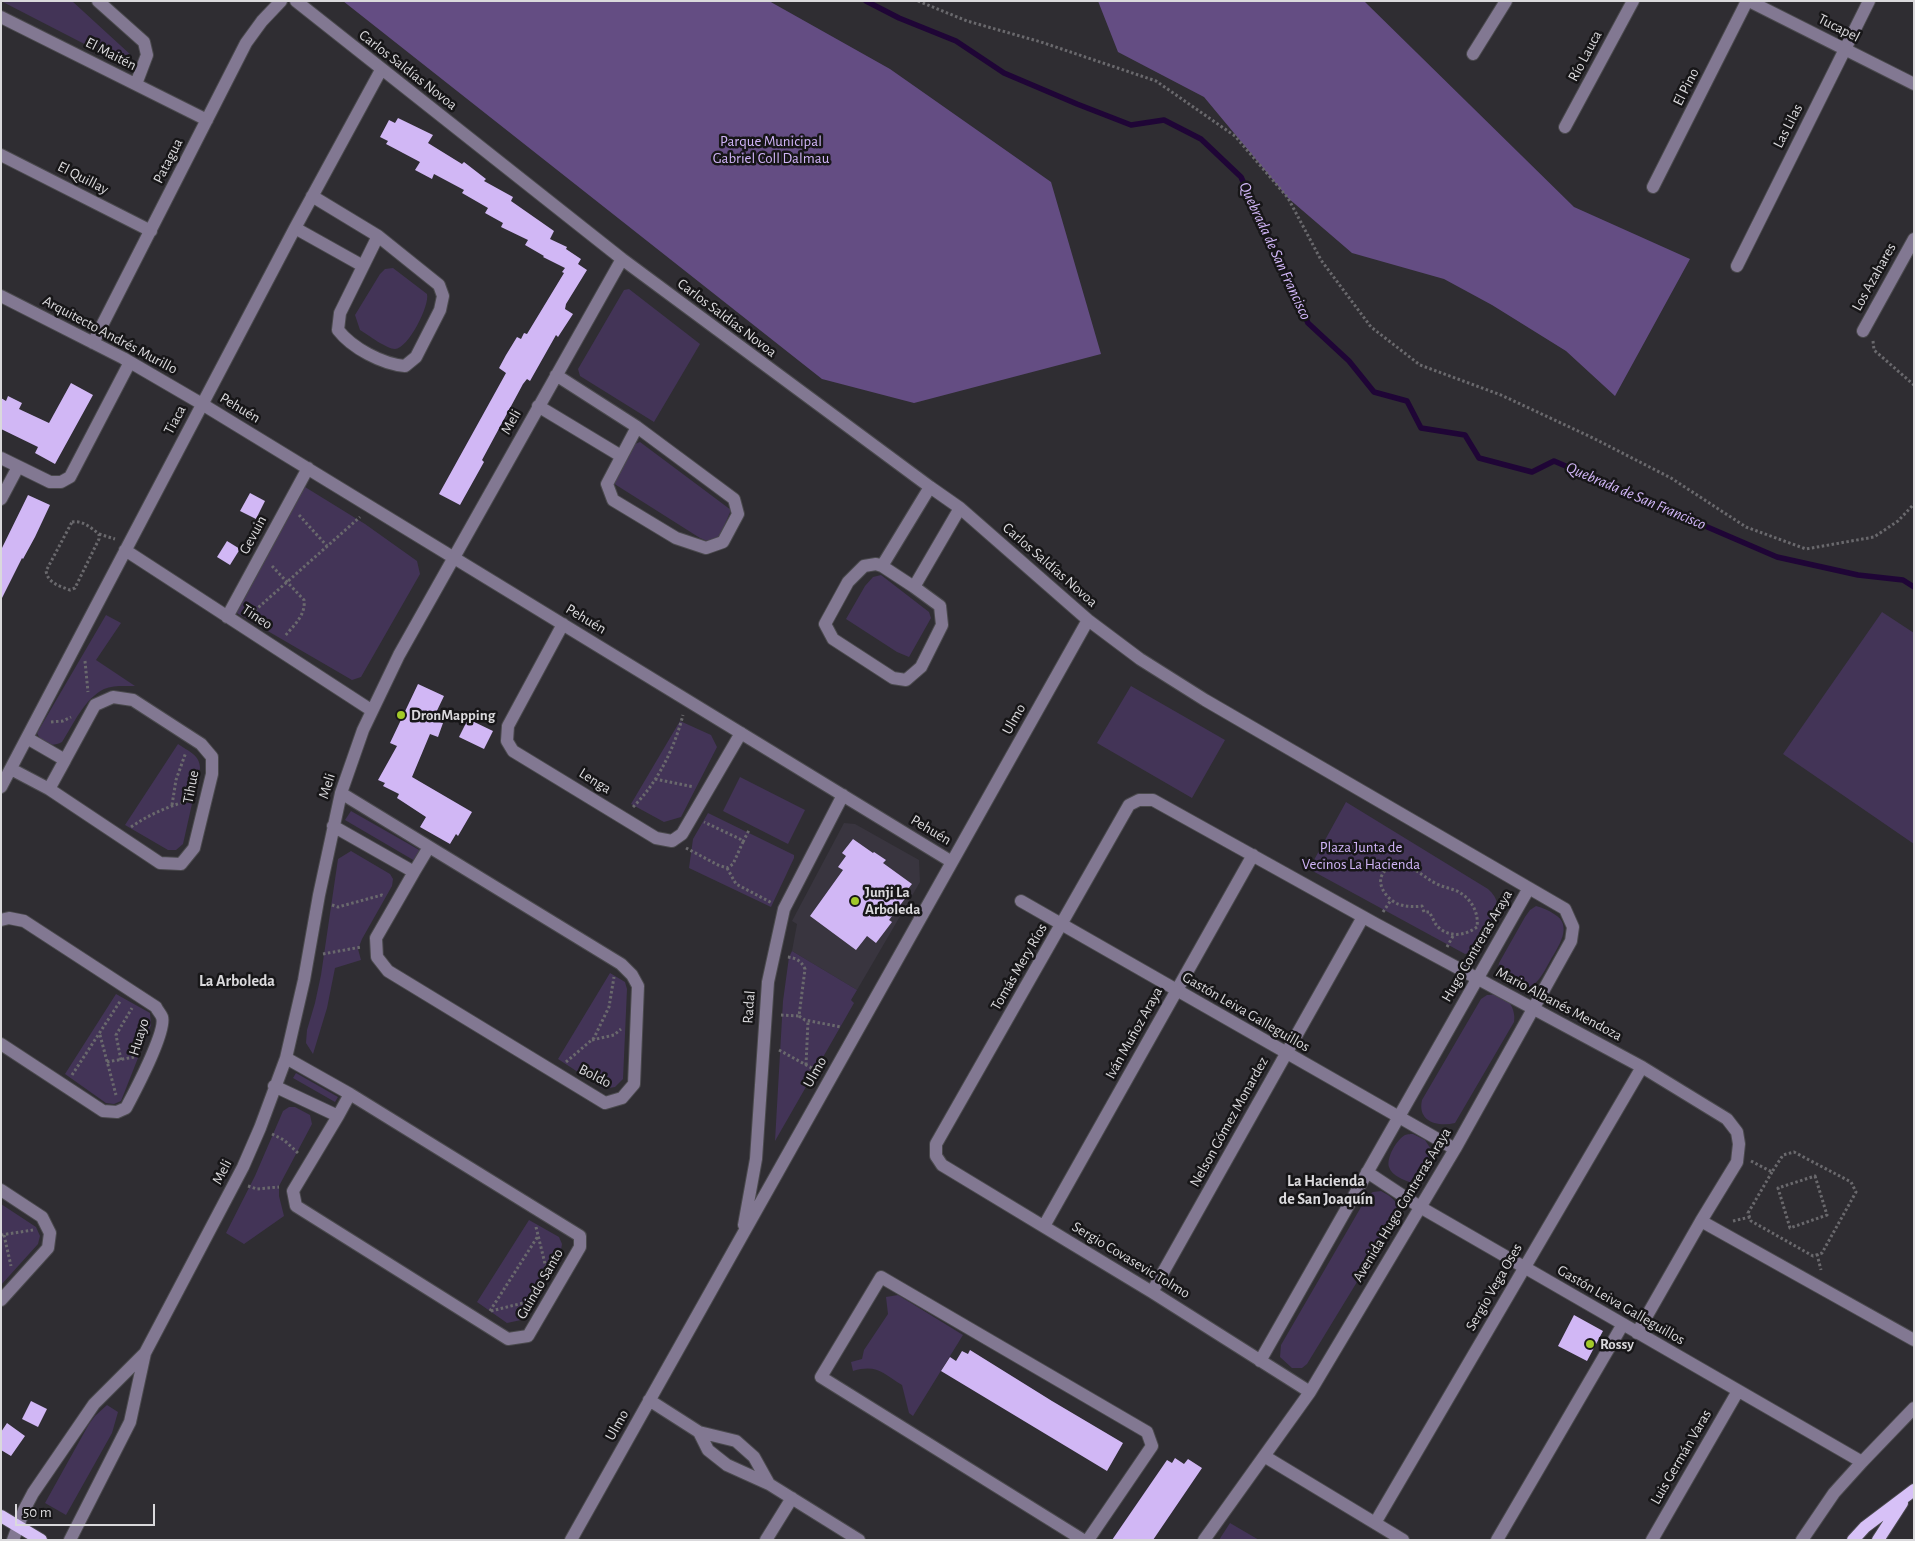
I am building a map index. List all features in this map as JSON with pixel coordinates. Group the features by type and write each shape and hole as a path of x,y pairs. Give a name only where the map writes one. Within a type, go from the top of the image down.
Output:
{"main road":[{"path":"1853,1540 1864,1527 1910,1493"},
{"path":"1878,1540 1910,1493"},
{"path":"1,1516 41,1540"}],"street":[{"path":"98,1 144,42 147,54 136,84"},
{"name":"Patagua","path":"93,343 253,31 281,1"},
{"name":"Carlos Saldías Novoa","path":"296,1 622,259 930,488 960,508 1088,620 1140,659"},
{"path":"1473,54 1506,1"},
{"name":"Río Lauca","path":"1565,127 1633,1"},
{"name":"Tucapel","path":"1748,1 1914,84"},
{"name":"El Pino","path":"1653,187 1748,1"},
{"name":"Las Lilas","path":"1737,266 1869,1"},
{"name":"El Maitén","path":"1,16 207,120"},
{"name":"Tiaca","path":"1,787 295,228 381,70"},
{"name":"El Quillay","path":"1,155 151,231"},
{"path":"312,196 378,236 439,285 442,296 440,310 416,357 405,366 390,365 347,342 338,330 340,313 378,236"},
{"path":"295,228 363,266"},
{"name":"Los Azahares","path":"1863,331 1914,239"},
{"name":"Meli","path":"70,1540 130,1422 145,1353 236,1182 260,1128 286,1058 308,956 332,826 341,793 371,710 398,655 622,259"},
{"name":"Arquitecto Andrés Murillo","path":"1,296 130,362 202,404"},
{"path":"1,458 50,482 61,482 70,476 130,362"},
{"path":"556,375 637,427 734,499 738,514 723,542 706,548 676,538 613,500 607,484 637,427"},
{"name":"Pehuén","path":"202,404 952,862"},
{"path":"538,406 621,456"},
{"path":"1,499 18,467"},
{"name":"Gevuin","path":"227,617 308,468"},
{"path":"882,566 930,488"},
{"path":"914,587 960,508"},
{"name":"Tineo","path":"125,550 371,710"},
{"path":"876,564 882,566 940,606 942,625 921,667 906,680 893,678 833,639 826,624 848,582 864,566 876,564"},
{"name":"Ulmo","path":"571,1540 1088,620"},
{"name":"Lenga","path":"563,624 508,726 507,741 513,750 656,838 672,841"},
{"name":"Hugo Contreras Araya","path":"1140,659 1205,700 1529,888 1260,1361"},
{"name":"Tihue","path":"11,768 48,790 160,864 181,864 194,848 212,774 212,757 202,744 133,700 113,697 95,705 48,790"},
{"path":"672,841 682,834 741,733"},
{"path":"27,738 64,760"},
{"name":"Boldo","path":"341,793 617,962 632,974 638,986 634,1084 622,1098 605,1103 388,971 377,957 376,944"},
{"name":"Radal","path":"741,1237 756,1159 768,982 784,909 843,795"},
{"name":"Mario Albanés Mendoza","path":"1138,800 1153,800 1477,979 1642,1067 1727,1119 1737,1132 1738,1153"},
{"name":"Tomás Mery Ríos","path":"936,1156 936,1144 1129,805 1138,800"},
{"path":"332,826 414,872"},
{"path":"376,944 376,938 429,847"},
{"name":"Iván Muñoz Araya","path":"1044,1226 1253,855"},
{"name":"Avenida Hugo Contreras Araya","path":"1204,1540 1310,1392 1454,1150 1571,941 1573,927 1565,909 1529,888"},
{"name":"Gastón Leiva Galleguillos","path":"1021,901 1454,1150"},
{"name":"Nelson Gómez Monardez","path":"1152,1292 1363,916"},
{"name":"Huayo","path":"1,920 9,918 24,921 156,1007 163,1017 162,1027 152,1054 126,1108 120,1111"},
{"path":"1,1044 103,1111 120,1111"},
{"name":"Guindo Santo","path":"286,1058 350,1094 580,1236 580,1247 528,1336 508,1339 296,1206 293,1191 296,1186"},
{"name":"Sergio Vega Oses","path":"1375,1524 1642,1067"},
{"path":"274,1086 338,1116"},
{"path":"296,1186 350,1094"},
{"path":"1637,1332 1737,1162 1738,1153"},
{"name":"Sergio Covasevic Tolmo","path":"936,1156 942,1165 1152,1292 1310,1392"},
{"name":"Gastón Leiva Galleguillos","path":"1367,1172 1420,1207 1862,1462"},
{"path":"1,1190 42,1217 50,1233 48,1248 1,1300"},
{"path":"1701,1221 1914,1340"},
{"path":"1083,1540 821,1377 881,1277 1147,1432 1152,1446 1088,1540"},
{"path":"1496,1540 1622,1324"},
{"name":"Meli","path":"13,1540 33,1492 94,1404 145,1353"},
{"name":"Luis Germán Varas","path":"1652,1540 1738,1391"},
{"path":"649,1400 699,1432 736,1441 754,1457 770,1484"},
{"path":"1802,1540 1824,1506 1862,1462 1914,1408"},
{"path":"699,1432 708,1450 727,1465 770,1484 859,1540"},
{"path":"1264,1456 1403,1540"},
{"path":"766,1540 792,1498"}],"path":[{"path":"918,1 967,21 1041,42 1156,80 1235,136 1288,198 1321,260 1371,327 1420,365 1501,395 1585,434 1671,478 1746,527 1806,549 1874,537 1898,521 1914,504"},
{"path":"1872,316 1874,350 1914,385"},
{"path":"289,503 327,546"},
{"path":"240,625 371,507"},
{"path":"72,522 82,523 100,534 96,546 75,588 70,590 52,582 47,577 46,571 72,522"},
{"path":"261,555 304,600 305,608 303,614 275,648"},
{"path":"85,659 88,695"},
{"path":"622,817 636,804 664,765 676,739 687,700"},
{"path":"35,723 63,722 74,715"},
{"path":"172,805 176,780 193,738"},
{"path":"656,778 707,791"},
{"path":"118,836 148,816 172,805 207,796"},
{"path":"692,817 743,842"},
{"path":"727,868 733,864 749,830"},
{"path":"672,841 727,868 736,884 784,909"},
{"path":"1397,865 1410,867 1436,884 1457,891 1476,910 1477,927 1469,933 1454,934 1446,932 1438,926 1429,912 1424,912 1422,906 1412,907 1399,904 1388,897 1381,888 1381,876 1386,869 1397,865"},
{"path":"318,899 338,907 382,895 395,905"},
{"path":"308,956 376,944"},
{"path":"773,957 795,958 802,963 805,969 799,1016"},
{"path":"554,1072 592,1040 609,1007 617,962"},
{"path":"121,1060 116,1035 134,993"},
{"path":"65,1086 134,993"},
{"path":"592,1040 614,1035 630,1022 637,1010"},
{"path":"765,1014 799,1016 808,1021 857,1030"},
{"path":"806,1065 808,1021"},
{"path":"100,1035 120,1111"},
{"path":"763,1042 830,1078"},
{"path":"107,1062 152,1054"},
{"path":"260,1128 284,1140 309,1164"},
{"path":"1794,1152 1851,1182 1856,1192 1822,1252 1813,1256 1751,1221 1748,1213 1772,1172 1783,1155 1794,1152"},
{"path":"1738,1153 1772,1172"},
{"path":"1815,1176 1827,1215 1790,1228 1778,1188 1815,1176"},
{"path":"236,1182 258,1189 296,1186"},
{"path":"530,1205 538,1236 552,1295 489,1312 538,1236"},
{"path":"15,1285 3,1235 47,1228"}],"shaded area":[{"name":"Junji La Arboleda","path":"844,823 855,824 919,860 920,882 857,990 792,951 797,924 792,921"}],"green space":[{"path":"1,1 72,1 132,56 129,67"},
{"name":"Parque Municipal Gabriel Coll Dalmau","path":"343,1 769,1 890,69 1051,182 1101,354 914,403 822,379"},
{"path":"1098,1 1364,1 1574,207 1690,259 1615,396 1566,351 1492,305 1444,279 1352,253 1288,198 1204,97 1118,52"},
{"path":"393,268 427,294 425,307 417,326 406,342 395,349 360,330 355,315 380,274 385,269"},
{"path":"629,289 700,344 654,422 580,376 578,369 624,290"},
{"path":"640,442 731,510 719,538 712,543 700,538 613,483 630,446"},
{"path":"305,487 365,524 417,561 420,574 361,677 352,680 235,612"},
{"path":"881,575 929,612 931,618 909,657 897,652 846,619 865,586 873,577"},
{"path":"1882,612 1914,633 1914,844 1783,754"},
{"path":"106,615 121,623 96,660 135,686 111,687 97,693 80,713 62,742 54,745 47,744 41,740 37,733"},
{"path":"1131,686 1225,740 1192,798 1097,743"},
{"path":"680,721 711,735 717,747 681,817 664,822 631,804"},
{"path":"178,744 196,757 200,768 183,844 176,850 168,850 125,825"},
{"path":"740,777 805,810 788,844 723,811"},
{"name":"Plaza Junta de Vecinos La Hacienda","path":"1346,802 1488,889 1494,896 1497,912 1490,929 1474,952 1465,954 1309,869"},
{"path":"351,811 421,851 415,861 345,820"},
{"path":"708,813 794,855 771,907 689,868 693,839"},
{"path":"351,851 390,874 393,879 392,886 362,939 358,949 361,960 335,968 327,1008 313,1054 306,1043 307,1030 321,975 338,859"},
{"path":"1536,906 1550,911 1560,919 1564,930 1560,943 1541,977 1535,984 1527,988 1521,988 1505,981 1498,968 1525,917"},
{"path":"792,951 857,990 851,1000 854,1003 775,1141 783,1001 789,957"},
{"path":"610,973 625,982 627,989 623,1079 615,1087 604,1089 558,1059"},
{"path":"116,994 150,1013 151,1025 121,1101 114,1104 106,1103 65,1074"},
{"path":"1487,995 1498,995 1509,1002 1513,1010 1514,1022 1455,1123 1442,1124 1430,1121 1423,1113 1421,1107 1422,1100 1481,999"},
{"path":"296,1073 338,1097 335,1102 293,1078"},
{"path":"289,1107 295,1107 310,1115 312,1124 279,1186 279,1196 284,1216 244,1244 226,1233 255,1176 283,1111"},
{"path":"1413,1134 1425,1140 1434,1154 1426,1170 1412,1183 1395,1175 1388,1163 1393,1149 1399,1140 1405,1135"},
{"path":"1381,1191 1396,1202 1399,1213 1307,1364 1302,1368 1292,1368 1280,1357 1281,1345 1368,1195"},
{"path":"1,1204 36,1227 40,1236 38,1244 1,1285"},
{"path":"529,1220 559,1237 562,1244 561,1250 521,1320 507,1323 477,1302"},
{"path":"898,1295 963,1335 913,1416 909,1413 902,1385 874,1369 853,1371 851,1362 862,1359 864,1350 888,1314 886,1297"},
{"path":"107,1405 118,1412 112,1433 66,1515 45,1503 89,1424"},
{"path":"1230,1523 1259,1540 1219,1540"}],"building":[{"path":"398,118 433,135 428,143 462,164 464,162 486,179 484,181 513,197 511,201 554,231 550,239 567,247 566,249 581,259 578,264 587,270 566,304 565,309 573,314 558,337 556,335 530,381 527,379 523,384 460,505 439,494 506,373 499,368 506,355 517,337 521,339 524,333 527,334 564,273 562,272 565,268 525,245 528,240 501,227 503,223 485,213 488,208 462,193 464,190 434,174 432,179 415,170 420,162 386,144 388,141 380,137 389,120 395,123"},
{"path":"71,383 93,395 55,464 35,453 38,447 1,429 1,398 6,401 8,396 22,403 19,409 49,423"},
{"path":"250,493 265,501 256,519 240,511"},
{"path":"28,495 50,505 1,600 1,550"},
{"path":"227,541 240,549 230,565 217,557"},
{"path":"418,684 444,696 433,719 443,723 438,737 430,734 412,777 472,812 458,836 456,834 450,844 420,827 426,817 397,798 399,794 383,786 385,783 378,780 397,746 390,743"},
{"path":"468,719 493,731 484,749 459,737"},
{"path":"853,839 886,860 883,863 912,884 904,894 907,896 889,920 892,922 876,943 867,936 856,950 810,916 843,870 838,867 846,856 842,853"},
{"path":"1574,1315 1603,1331 1587,1361 1558,1346"},
{"path":"970,1350 1123,1443 1107,1471 941,1371 950,1357 956,1361 962,1351 968,1354"},
{"path":"31,1401 47,1409 38,1427 22,1419"},
{"path":"7,1423 25,1436 11,1456 1,1450 1,1432"},
{"path":"1175,1458 1184,1464 1188,1459 1202,1468 1153,1540 1112,1540 1167,1460 1172,1463"}],"waterway":[{"name":"Quebrada de San Francisco","path":"866,1 899,18 956,41 1004,73 1077,104 1131,125 1164,120 1201,139 1241,177 1308,323 1349,361 1374,392 1407,401 1421,428 1465,435 1479,458 1532,472 1554,461 1777,557 1858,575 1903,580 1914,587"}],"place":[{"name":"DronMapping","path":"401,715"},
{"name":"Junji La Arboleda","path":"855,901"},
{"name":"Rossy","path":"1590,1344"}],"district":[{"name":"La Arboleda","path":"237,981"},
{"name":"La Hacienda de San Joaquín","path":"1326,1190"}]}
